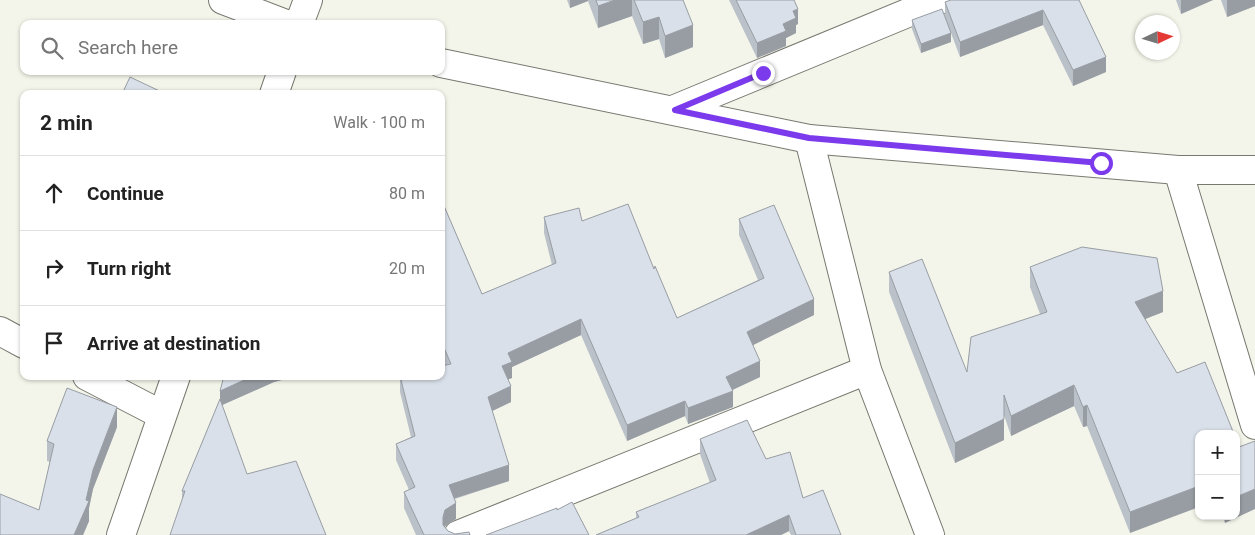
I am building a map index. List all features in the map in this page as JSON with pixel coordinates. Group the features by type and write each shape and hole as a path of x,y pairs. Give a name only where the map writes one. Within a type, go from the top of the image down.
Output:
{"street":[{"path":"223,0 276,20"},
{"path":"300,20 308,0"},
{"path":"675,110 939,0"},
{"path":"445,64 490,75 675,110 809,138 1178,170 1255,170"},
{"path":"275,90 281,75"},
{"path":"809,138 867,370 930,535"},
{"path":"1178,170 1255,425"},
{"path":"0,332 20,342"},
{"path":"458,535 867,370"},
{"path":"94,380 162,415"},
{"path":"121,535 175,380"}],"building":[{"path":"596,0 615,0 598,6"},
{"path":"634,0 683,0 693,25 665,36 659,17 643,22"},
{"path":"736,0 794,0 798,9 793,11 796,18 783,24 786,31 757,43"},
{"path":"951,0 1079,0 1106,57 1073,70 1043,10 960,42 945,2"},
{"path":"942,9 951,33 921,44 912,20"},
{"path":"130,77 158,90 124,90"},
{"path":"628,204 654,269 655,266 677,318 764,278 739,219 774,205 814,299 747,332 760,361 726,377 733,391 688,408 685,401 627,425 581,319 508,353 512,362 502,366 511,386 488,397 509,465 449,485 456,503 445,510 443,525 448,531 455,534 469,532 470,535 424,535 404,492 415,487 396,444 415,436 401,380 445,380 445,365 451,364 445,350 445,208 482,294 556,263 544,217 579,208 582,221"},
{"path":"1082,247 1157,258 1163,291 1135,302 1177,373 1205,362 1232,430 1195,430 1195,488 1130,512 1087,405 1083,407 1074,385 1011,416 1004,395 1004,419 955,443 889,272 922,259 967,372 971,337 1047,312 1030,267"},
{"path":"223,380 244,380 220,391"},
{"path":"67,388 117,407 93,470 86,500 89,501 74,535 0,535 0,494 39,510 54,444 47,441"},
{"path":"220,399 247,474 296,461 326,535 170,535 185,491 182,491"},
{"path":"747,420 766,459 790,452 803,498 823,490 841,535 796,535 789,515 746,535 596,535 639,517 636,512 716,480 700,439"},
{"path":"1255,441 1255,489 1240,495 1240,447"},
{"path":"572,502 589,535 486,535 557,508 557,510"}],"route":[{"path":"763,73 675,110 809,138 1101,163"}]}
